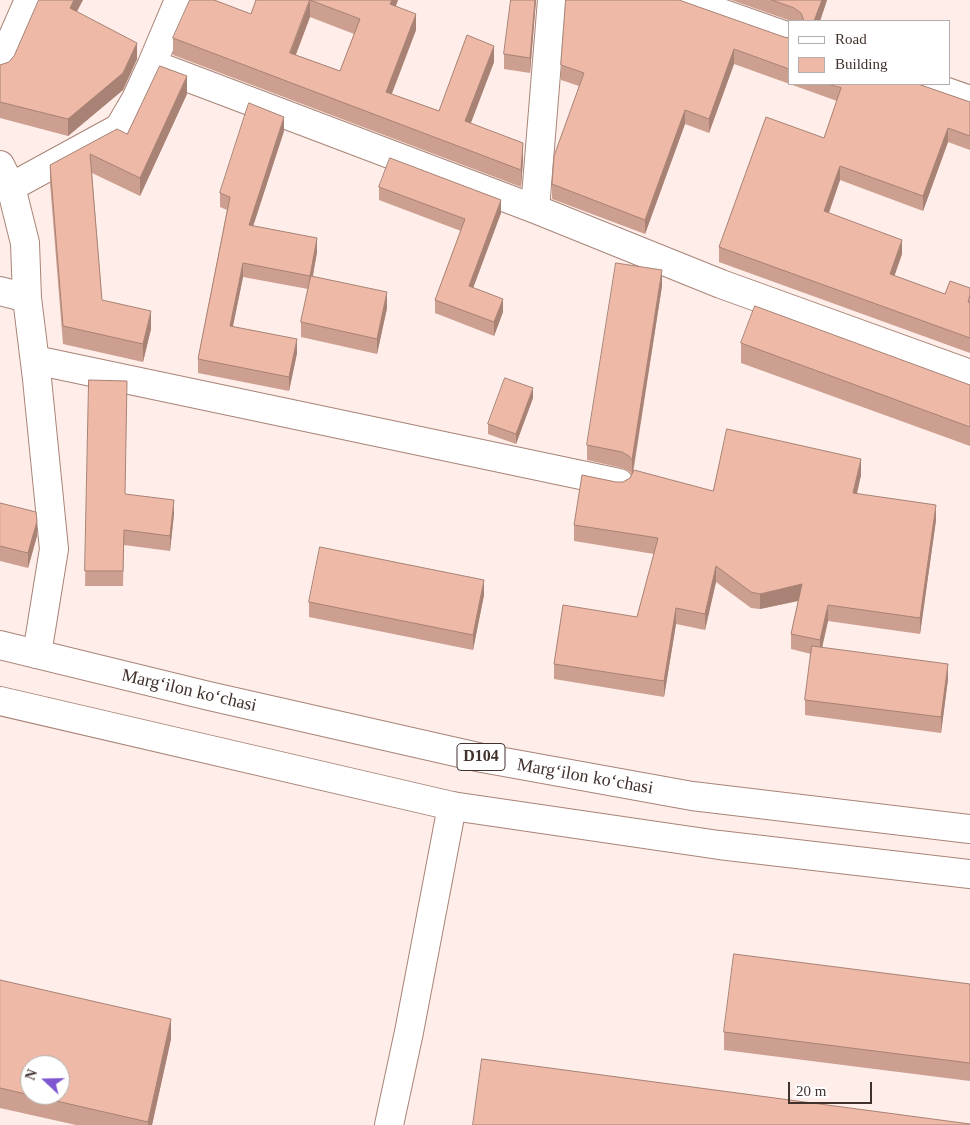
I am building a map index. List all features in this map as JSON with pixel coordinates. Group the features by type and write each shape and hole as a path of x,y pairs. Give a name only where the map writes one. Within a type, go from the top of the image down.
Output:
{"street":[{"path":"0,66 29,0"},
{"path":"37,654 54,549 27,298 25,243 5,176 118,128 136,99 178,0"},
{"path":"535,210 552,0"},
{"path":"684,0 788,37"},
{"path":"152,64 535,210 720,284 970,374"},
{"path":"927,85 970,100"},
{"path":"0,291 27,298"},
{"path":"35,360 619,482"},
{"name":"Margʻilon koʻchasi","path":"0,645 219,698 501,761 692,796 970,829"},
{"path":"0,701 452,806 719,845 970,874"},
{"path":"388,1125 409,1032 452,806"}],"building":[{"path":"39,0 74,0 70,8 137,43 123,73 68,119 0,102 0,65 9,62 14,56"},
{"path":"190,0 214,0 251,14 256,0 310,0 392,0 390,4 416,14 386,92 439,111 467,35 494,46 465,121 523,143 521,170 173,38","holes":["310,0 360,19 340,71 290,53"]},
{"path":"511,0 535,0 530,58 504,54"},
{"path":"566,0 679,0 788,38 788,69 734,49 709,119 685,110 645,220 552,184 554,156 584,73 561,65"},
{"path":"772,0 822,0 814,20 804,20 801,13 794,8"},
{"path":"160,66 187,76 140,178 90,154 102,300 151,311 143,344 63,326 50,165 117,129 127,134"},
{"path":"831,85 921,85 970,102 970,136 948,128 923,196 840,166 824,211 902,240 890,274 945,294 950,281 970,288 968,302 970,303 970,338 719,247 766,117 824,138 841,88"},
{"path":"249,103 284,117 249,225 317,238 310,276 243,263 230,326 297,339 289,377 198,359 230,197 220,193"},
{"path":"390,158 501,200 469,286 503,299 494,322 435,300 465,219 379,187"},
{"path":"616,263 662,270 632,460 622,452 587,445"},
{"path":"311,276 387,292 377,339 301,322"},
{"path":"755,306 970,385 970,427 741,343"},
{"path":"505,378 533,388 516,434 488,424"},
{"path":"89,380 127,381 125,494 174,500 170,536 124,530 123,571 85,571"},
{"path":"727,429 861,459 853,493 936,505 920,618 828,605 820,640 791,634 802,584 760,594 751,592 716,566 705,614 676,608 664,681 554,664 563,605 637,617 658,538 574,525 582,475 623,482 630,478 634,470 713,491"},
{"path":"0,503 36,512 37,521 28,553 0,546"},
{"path":"320,547 484,580 473,635 309,602"},
{"path":"812,646 948,664 941,717 805,700"},
{"path":"734,954 970,984 970,1063 724,1032"},
{"path":"0,980 171,1019 148,1122 70,1104 70,1055 20,1055 20,1093 0,1088"},
{"path":"482,1059 970,1124 970,1125 473,1125"}]}
